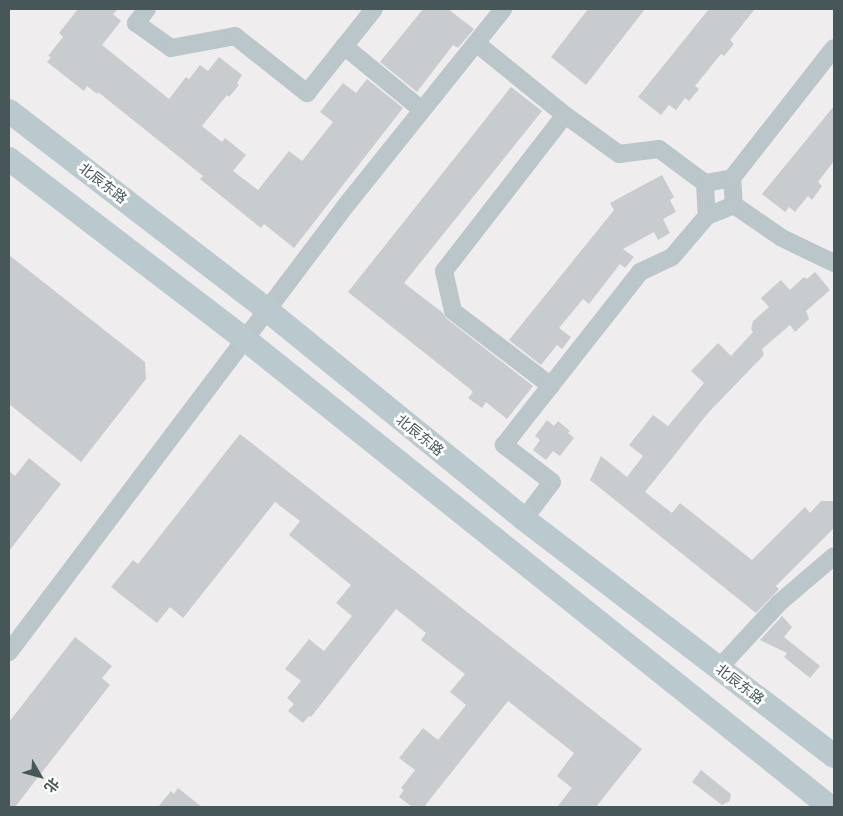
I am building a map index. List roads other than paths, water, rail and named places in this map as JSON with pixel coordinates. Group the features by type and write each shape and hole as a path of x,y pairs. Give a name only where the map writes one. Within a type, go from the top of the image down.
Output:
{"street":[{"path":"147,9 136,22 171,48 236,36 307,93 374,9"},
{"path":"9,652 267,310 503,9"},
{"path":"476,43 565,115 619,154 659,149 705,184 707,216"},
{"path":"344,46 422,110"},
{"path":"705,184 732,178 834,48"},
{"name":"北辰东路","path":"9,111 267,310 524,519 834,756"},
{"path":"551,386 453,310 444,271 565,115"},
{"path":"9,159 246,340 830,807"},
{"path":"732,178 734,205"},
{"path":"524,519 552,482 504,445 640,272 672,257 707,216 734,205"},
{"path":"734,205 782,238 834,263"},
{"path":"719,668 779,603 834,556"}]}
